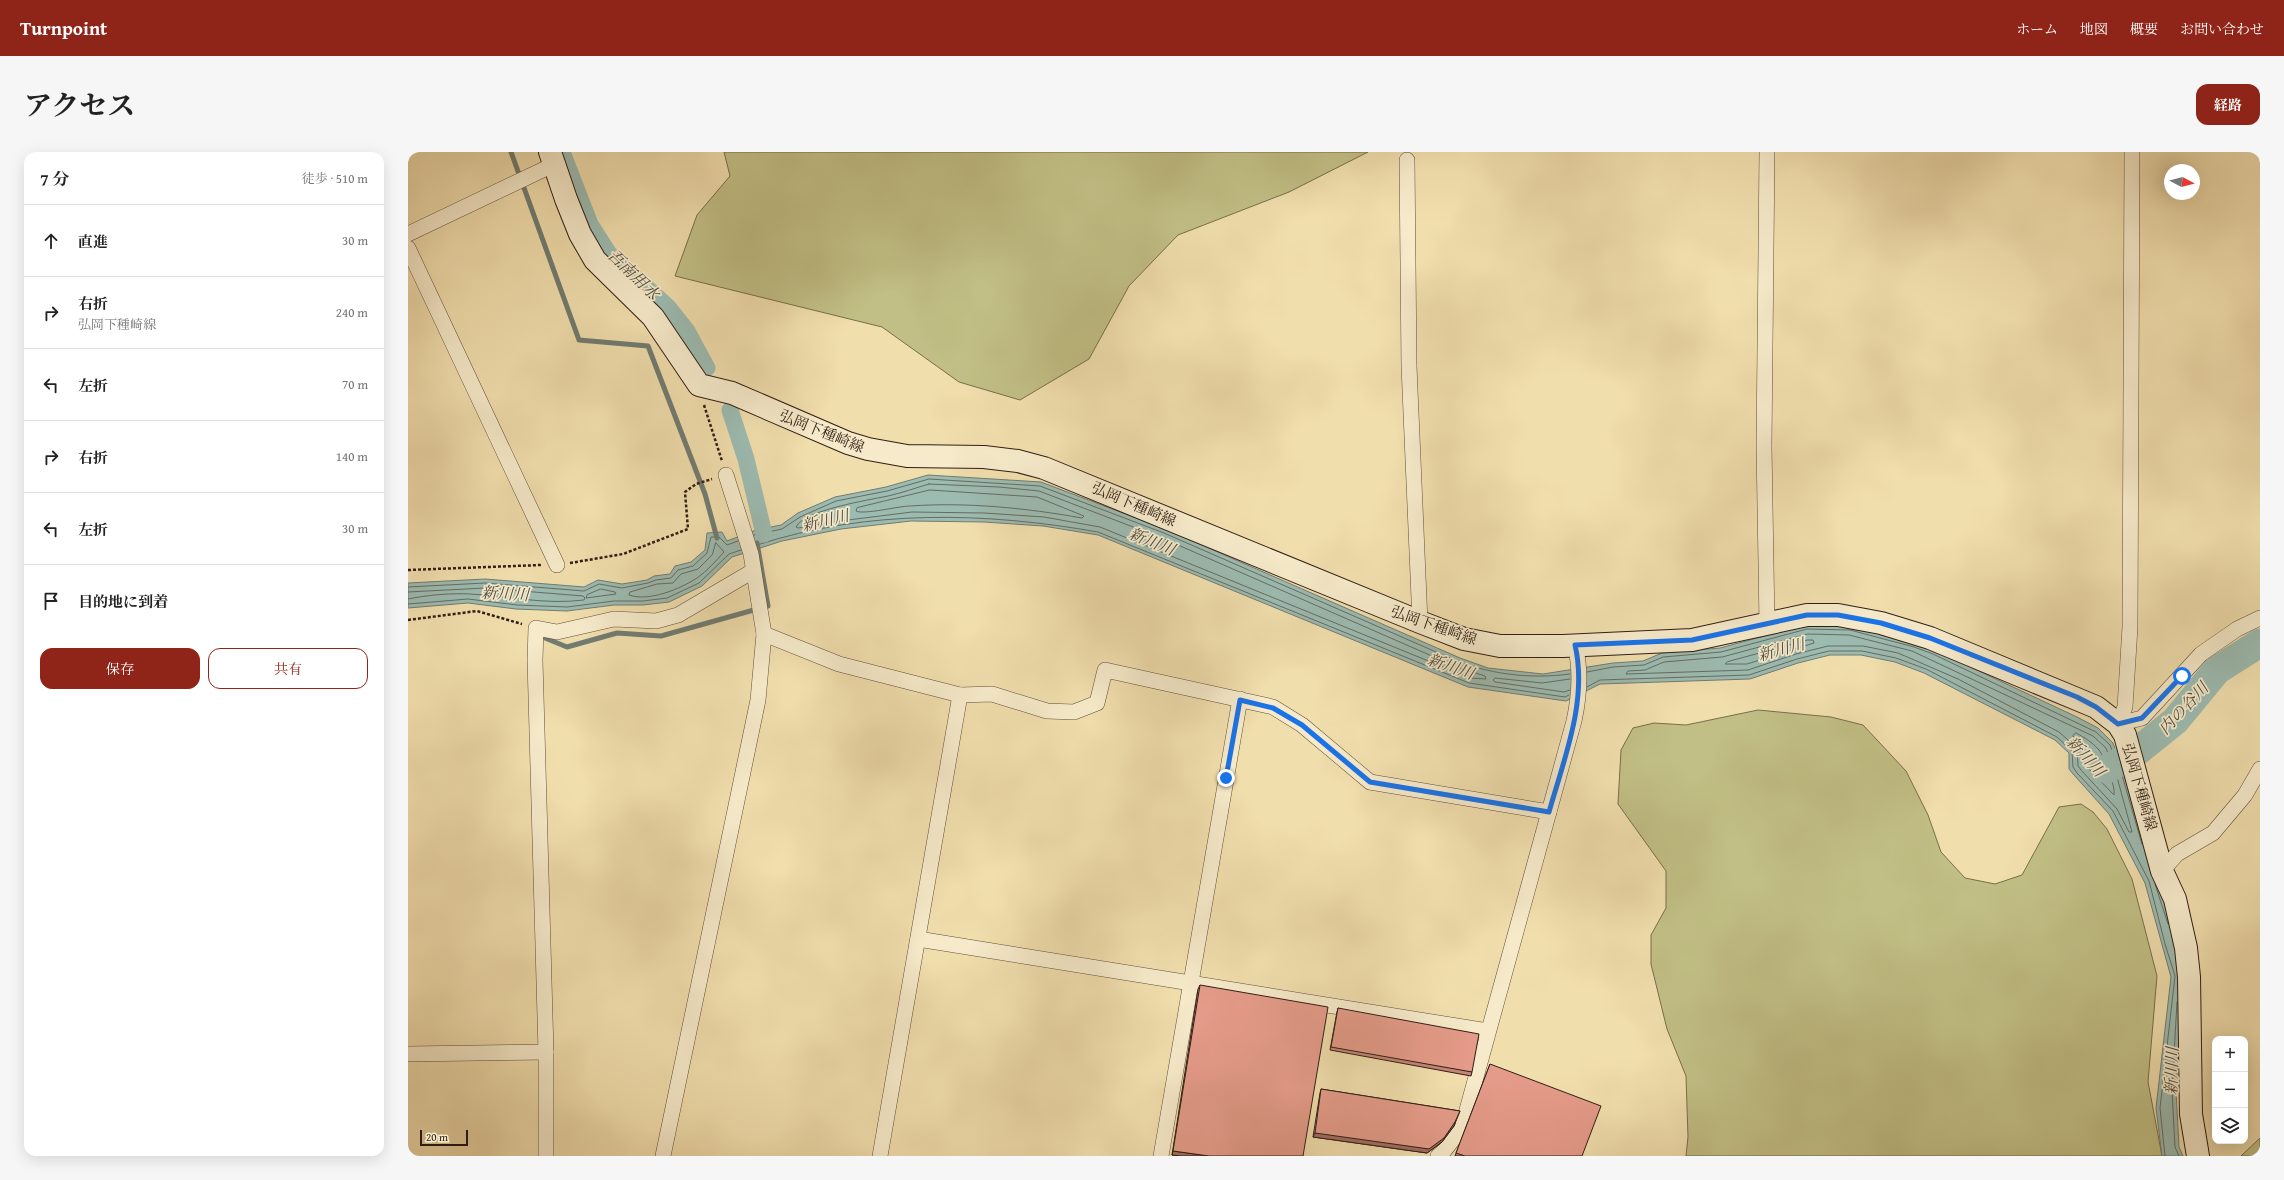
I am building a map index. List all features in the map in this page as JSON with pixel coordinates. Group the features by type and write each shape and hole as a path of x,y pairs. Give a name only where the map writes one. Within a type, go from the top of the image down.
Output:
{"main road":[{"path":"552,158 580,234 595,260 653,317 699,385"},
{"name":"弘岡下種崎線","path":"699,385 732,394 848,443 868,449 907,456 984,457 1018,461 1044,468 1464,639 1500,646 1577,650 1692,640 1807,615 1838,615 1881,623 1930,638 2077,697 2096,707 2122,730 2136,772 2162,871 2175,899 2186,948 2191,1114 2198,1156"}],"street":[{"path":"1768,152 1764,446 1768,624"},
{"path":"2122,730 2130,627 2132,152"},
{"path":"408,234 552,158"},
{"path":"1407,160 1409,366 1420,622"},
{"path":"408,248 557,565"},
{"path":"663,1156 758,700 764,634 751,554 743,524 726,475"},
{"path":"546,1156 546,1052 535,660 536,628 557,632 614,619 656,621 678,615 753,571"},
{"path":"2122,730 2142,718 2201,654 2237,629 2260,618"},
{"path":"764,634 839,664 960,695 992,694 1047,711 1074,712 1097,703 1105,670 1240,700 1273,708 1302,725 1370,782 1549,812"},
{"path":"1438,1156 1444,1151 1462,1128 1549,812 1577,705 1577,650"},
{"path":"880,1156 960,695"},
{"path":"1161,1156 1240,700"},
{"path":"2162,871 2177,854 2213,833 2245,795 2260,769"},
{"path":"918,939 1488,1031"},
{"path":"408,1054 546,1052"}],"path":[{"path":"699,385 708,420 726,475"},
{"path":"408,570 557,565 623,554 688,529 685,492 696,484"},
{"path":"408,620 477,611 536,628"}],"shaded area":[{"path":"724,152 1368,152 1289,192 1178,235 1129,286 1089,359 1020,400 959,382 882,327 675,276 697,215 730,176"},
{"path":"1758,710 1831,717 1863,725 1906,771 1928,815 1941,852 1965,878 1995,884 2022,875 2059,807 2081,804 2093,812 2107,829 2132,879 2157,976 2148,1082 2162,1156 1686,1156 1688,1137 1686,1076 1667,1029 1651,964 1651,935 1666,908 1666,871 1618,804 1621,750 1633,728 1654,723 1686,725"},
{"path":"2260,1138 2260,1156 2241,1156"}],"water":[{"name":"新川川","path":"928,475 1041,482 1165,529 1460,658 1488,668 1543,674 1613,663 1643,661 1662,653 1720,648 1806,625 1850,626 1915,643 1934,650 2098,728 2113,743 2125,774 2177,936 2180,1029 2176,1091 2179,1147 2183,1156 2162,1156 2156,1108 2171,977 2145,883 2109,814 2069,769 2069,753 2055,740 1924,673 1895,662 1861,655 1830,655 1798,663 1750,679 1600,684 1566,701 1468,687 1098,535 1043,526 984,522 911,521 841,529 782,541 732,557 702,586 669,602 643,605 614,605 567,611 516,609 468,603 408,608 408,583 485,579 584,587 598,580 622,584 647,580 654,576 670,574 675,566 691,562 705,550 707,533 722,532 727,541 756,530 781,525 798,513 835,497 886,487"}],"building":[{"path":"1200,985 1328,1007 1303,1156 1209,1156 1173,1151"},
{"path":"1338,1008 1479,1034 1472,1072 1331,1047"},
{"path":"1490,1064 1601,1106 1582,1156 1465,1156 1456,1153"},
{"path":"1321,1089 1460,1111 1455,1122 1444,1138 1429,1149 1315,1133"}],"waterway":[{"path":"511,152 579,340 648,346 705,494 717,538"},
{"name":"吾南用水","path":"562,152 590,224 609,254 668,307 687,331 707,368"},
{"name":"吾南用水","path":"730,410 746,459 764,534"},
{"path":"545,638 567,647 617,633 661,636 768,606 757,543"},
{"name":"内の谷川","path":"2107,769 2135,753 2175,721 2217,670 2260,643"}],"route":[{"path":"1226,778 1240,700 1273,708 1302,725 1356,772 1370,782 1549,812 1577,705 1578,656 1575,645 1692,640 1731,633 1807,615 1838,615 1881,623 1930,638 2077,697 2096,707 2118,724 2142,718 2182,676"}]}
